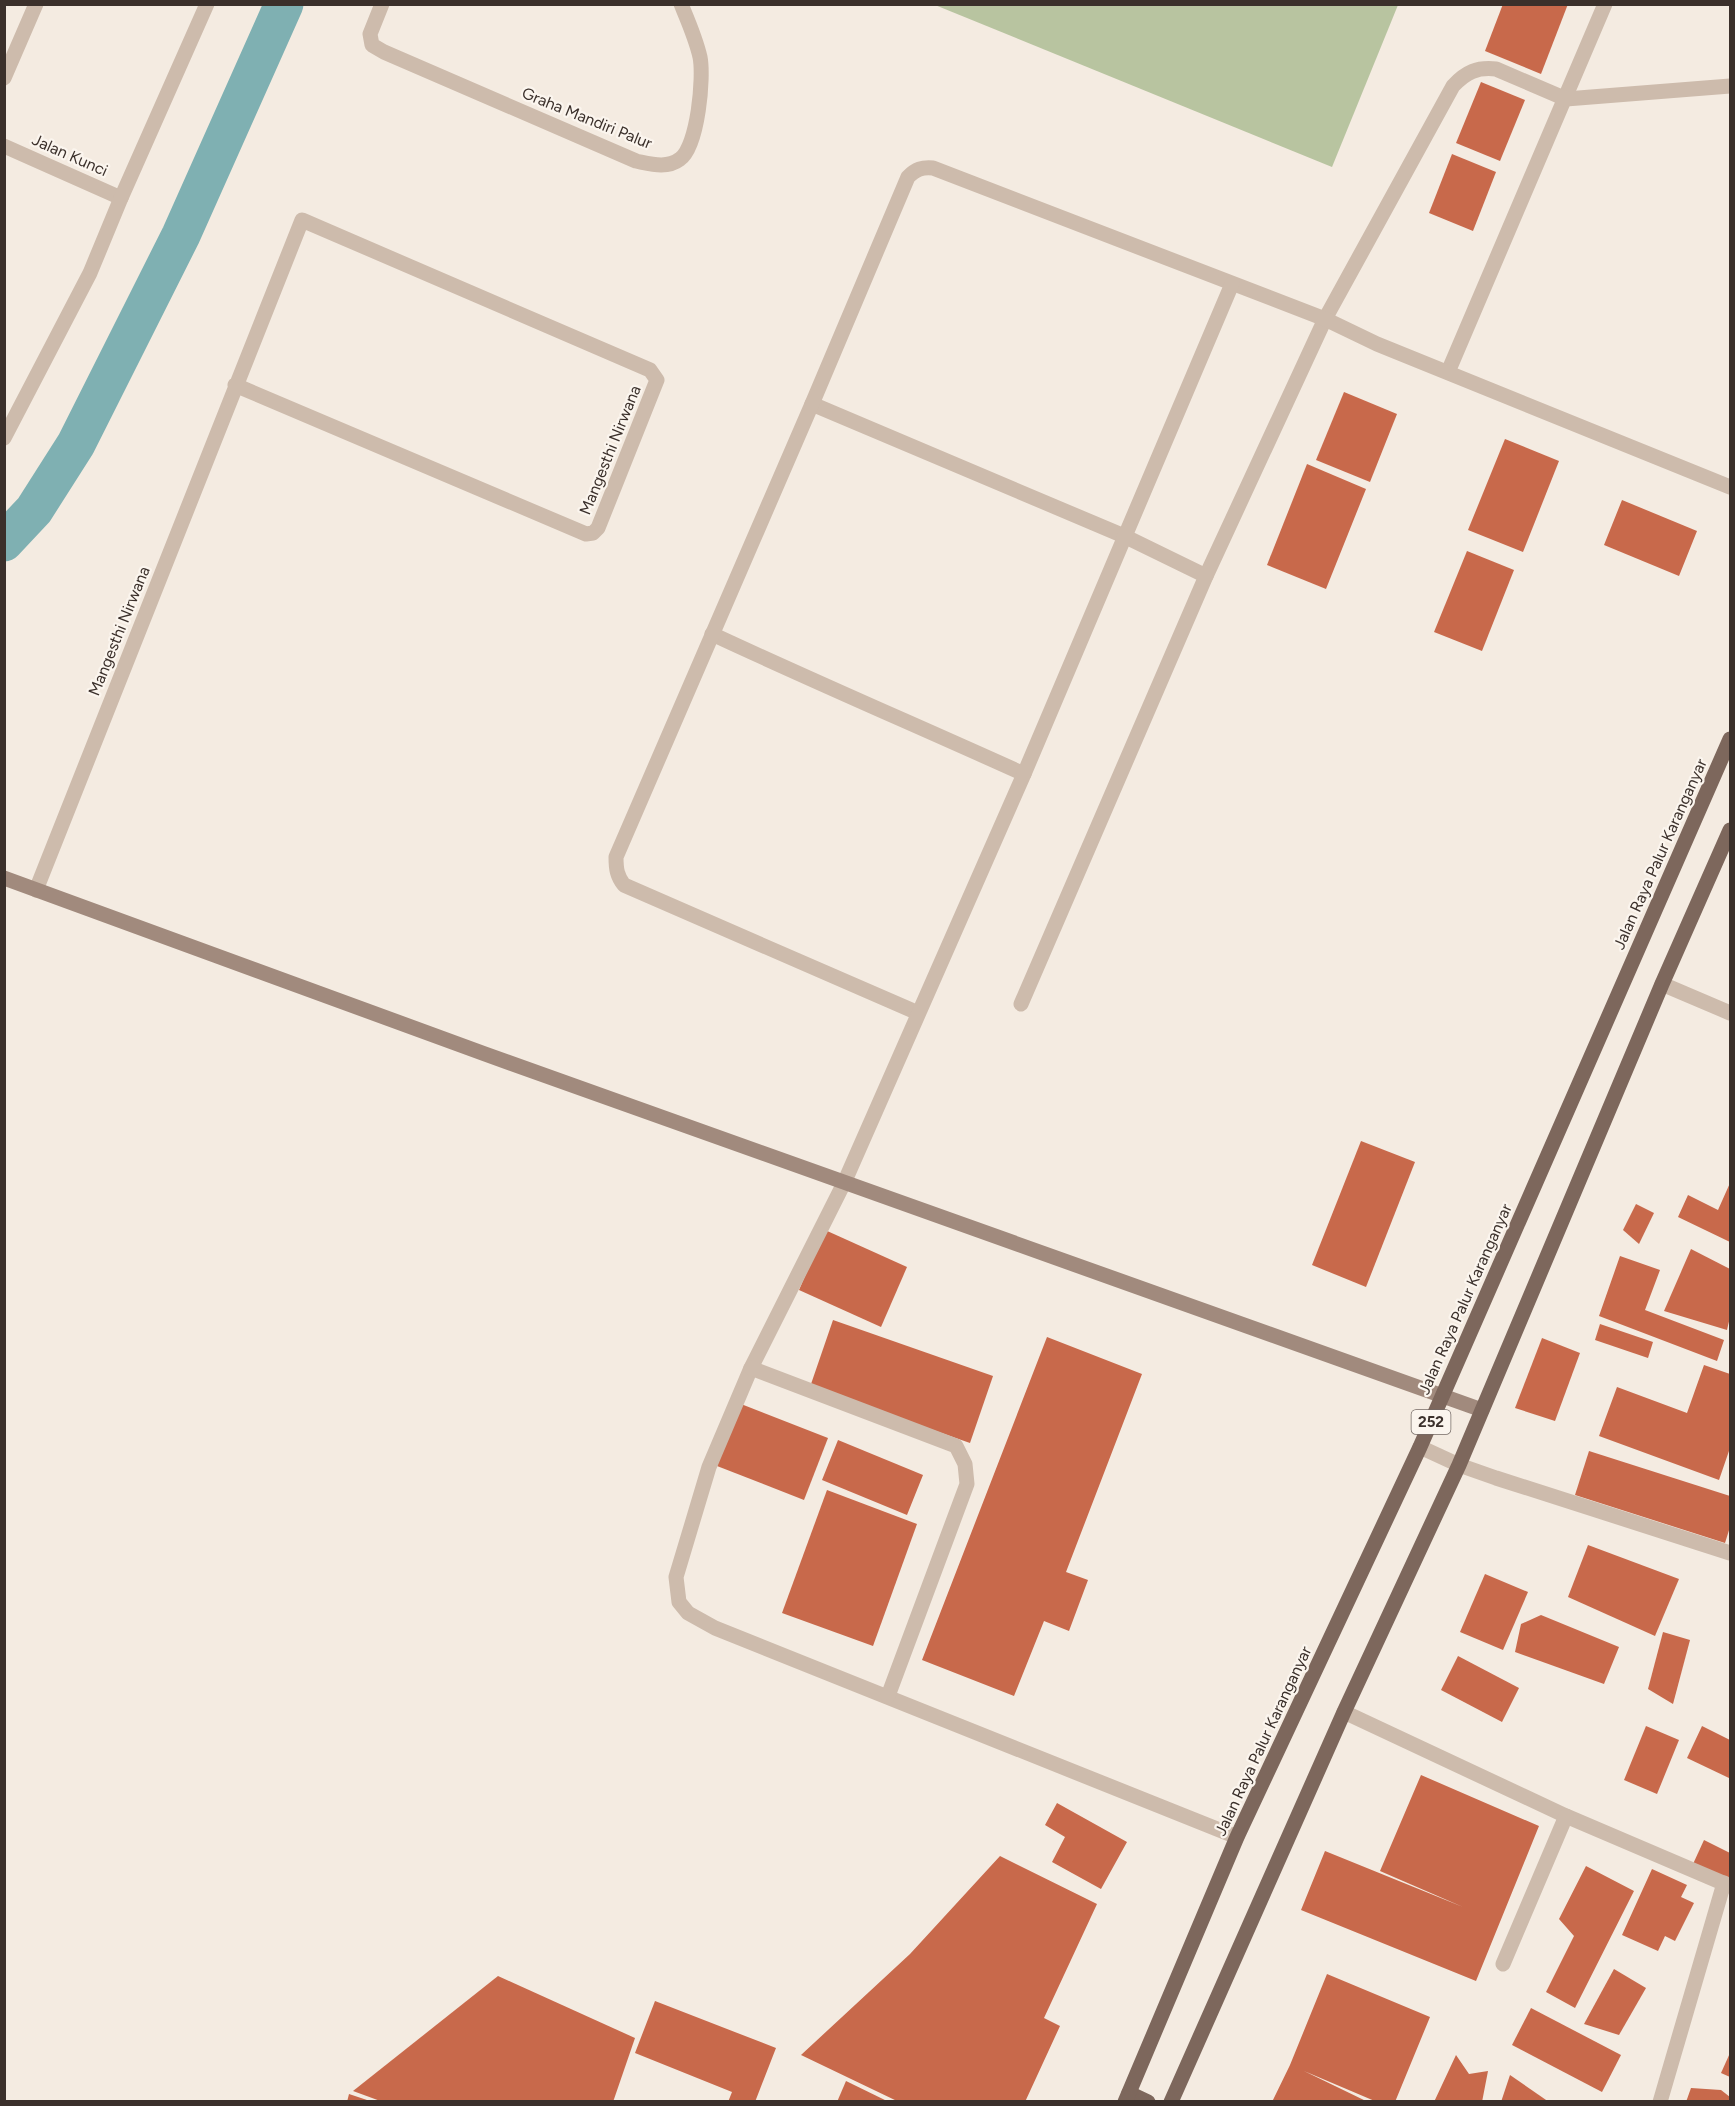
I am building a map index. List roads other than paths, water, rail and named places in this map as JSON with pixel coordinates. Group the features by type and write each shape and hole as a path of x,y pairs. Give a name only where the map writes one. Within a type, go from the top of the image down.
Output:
{"main road":[{"name":"Jalan Raya Palur Karanganyar","path":"1127,2097 1237,1837 1420,1447 1731,739"},
{"name":"252","path":"1171,2102 1344,1712 1459,1465 1662,984 1731,830"},
{"path":"4,878 844,1183 1482,1410"},
{"path":"1127,2097 1148,2102"}],"street":[{"path":"4,78 36,4"},
{"path":"4,438 90,273 207,4"},
{"name":"Graha Mandiri Palur","path":"382,4 370,34 372,45 636,160 656,165 670,164 683,158 692,140 701,87 702,70 699,54 681,4"},
{"path":"1448,372 1605,4"},
{"path":"1021,1004 1206,576 1325,319 1453,86 1462,76 1478,69 1497,69 1566,99 1731,86"},
{"name":"Jalan Kunci","path":"4,146 121,198"},
{"path":"918,1013 624,885 616,869 616,857 908,177 915,170 923,167 933,168 1325,319 1377,344 1731,487"},
{"name":"Mangesthi Nirwana","path":"36,890 235,385 302,220 650,370 657,380 598,528 593,533 586,534 235,385"},
{"path":"1232,284 1024,774 844,1183 752,1368 709,1467 676,1577 679,1602 688,1613 716,1628 1237,1837"},
{"path":"812,404 1124,536 1206,576"},
{"path":"712,634 1024,774"},
{"path":"1662,984 1731,1013"},
{"path":"752,1368 956,1446 966,1464 967,1484 888,1696"},
{"path":"1420,1447 1459,1465 1731,1553"},
{"path":"1344,1712 1566,1816 1727,1885 1660,2102"},
{"path":"1503,1964 1566,1816"}],"waterway":[{"path":"4,542 34,510 76,444 181,235 284,4"}]}
